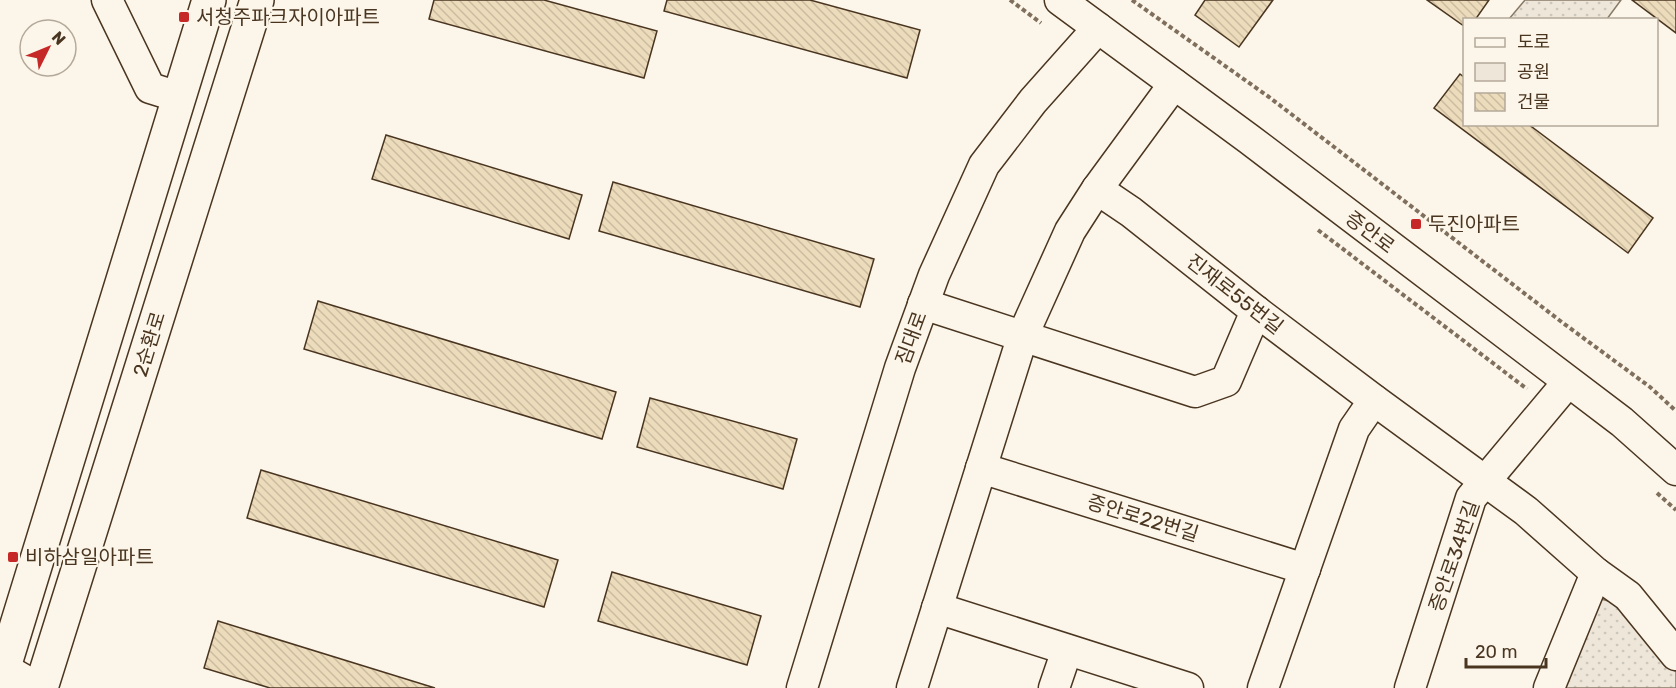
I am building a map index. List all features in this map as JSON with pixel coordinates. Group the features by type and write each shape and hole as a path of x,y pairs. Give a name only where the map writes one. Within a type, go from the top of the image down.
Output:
{"main road":[{"path":"1,671 209,0"},
{"name":"2순환로","path":"39,688 257,0"}],"street":[{"path":"107,0 150,88 179,97"},
{"name":"증안로","path":"1060,0 1622,422 1676,470"},
{"name":"짐대로","path":"802,688 900,368 934,275 984,165 1033,101 1098,28"},
{"path":"912,688 1023,335 1070,231 1097,189 1174,84"},
{"name":"진재로55번길","path":"1097,189 1131,212 1256,311 1374,400 1526,511 1596,573 1628,596 1676,655"},
{"path":"923,304 1195,392 1226,381 1256,311"},
{"name":"증안로34번길","path":"1410,688 1472,498 1568,382"},
{"path":"1263,688 1354,429 1374,400"},
{"name":"증안로22번길","path":"981,468 1305,569"},
{"path":"1549,688 1596,573"},
{"path":"937,608 1177,685"},
{"path":"1054,688 1067,650"},
{"path":"1,671 39,688"}],"path":[{"path":"1010,0 1079,51"},
{"path":"1132,0 1269,97 1650,387 1676,411"},
{"path":"1314,227 1549,405"},
{"path":"1652,489 1676,510"}],"green space":[{"path":"1525,0 1621,0 1608,18 1510,18"},
{"path":"1597,598 1620,604 1676,672 1676,688 1563,688"}],"building":[{"path":"434,0 544,0 657,31 644,78 429,19"},
{"path":"667,0 810,0 920,30 907,78 664,11"},
{"path":"1205,0 1273,0 1239,47 1195,15"},
{"path":"1427,0 1489,0 1476,18 1463,18 1463,25"},
{"path":"1632,0 1676,0 1676,33"},
{"path":"1460,74 1463,76 1463,126 1531,126 1653,218 1628,253 1434,108"},
{"path":"386,135 582,195 569,239 372,179"},
{"path":"613,182 874,259 860,307 599,231"},
{"path":"318,301 616,392 602,439 304,349"},
{"path":"650,398 797,439 783,489 637,447"},
{"path":"261,470 558,560 544,607 247,518"},
{"path":"612,572 761,616 747,665 598,621"},
{"path":"218,621 435,688 270,688 204,668"}],"place":[{"name":"서청주파크자이아파트","path":"184,17"},
{"name":"두진아파트","path":"1416,224"},
{"name":"비하삼일아파트","path":"13,557"}]}
